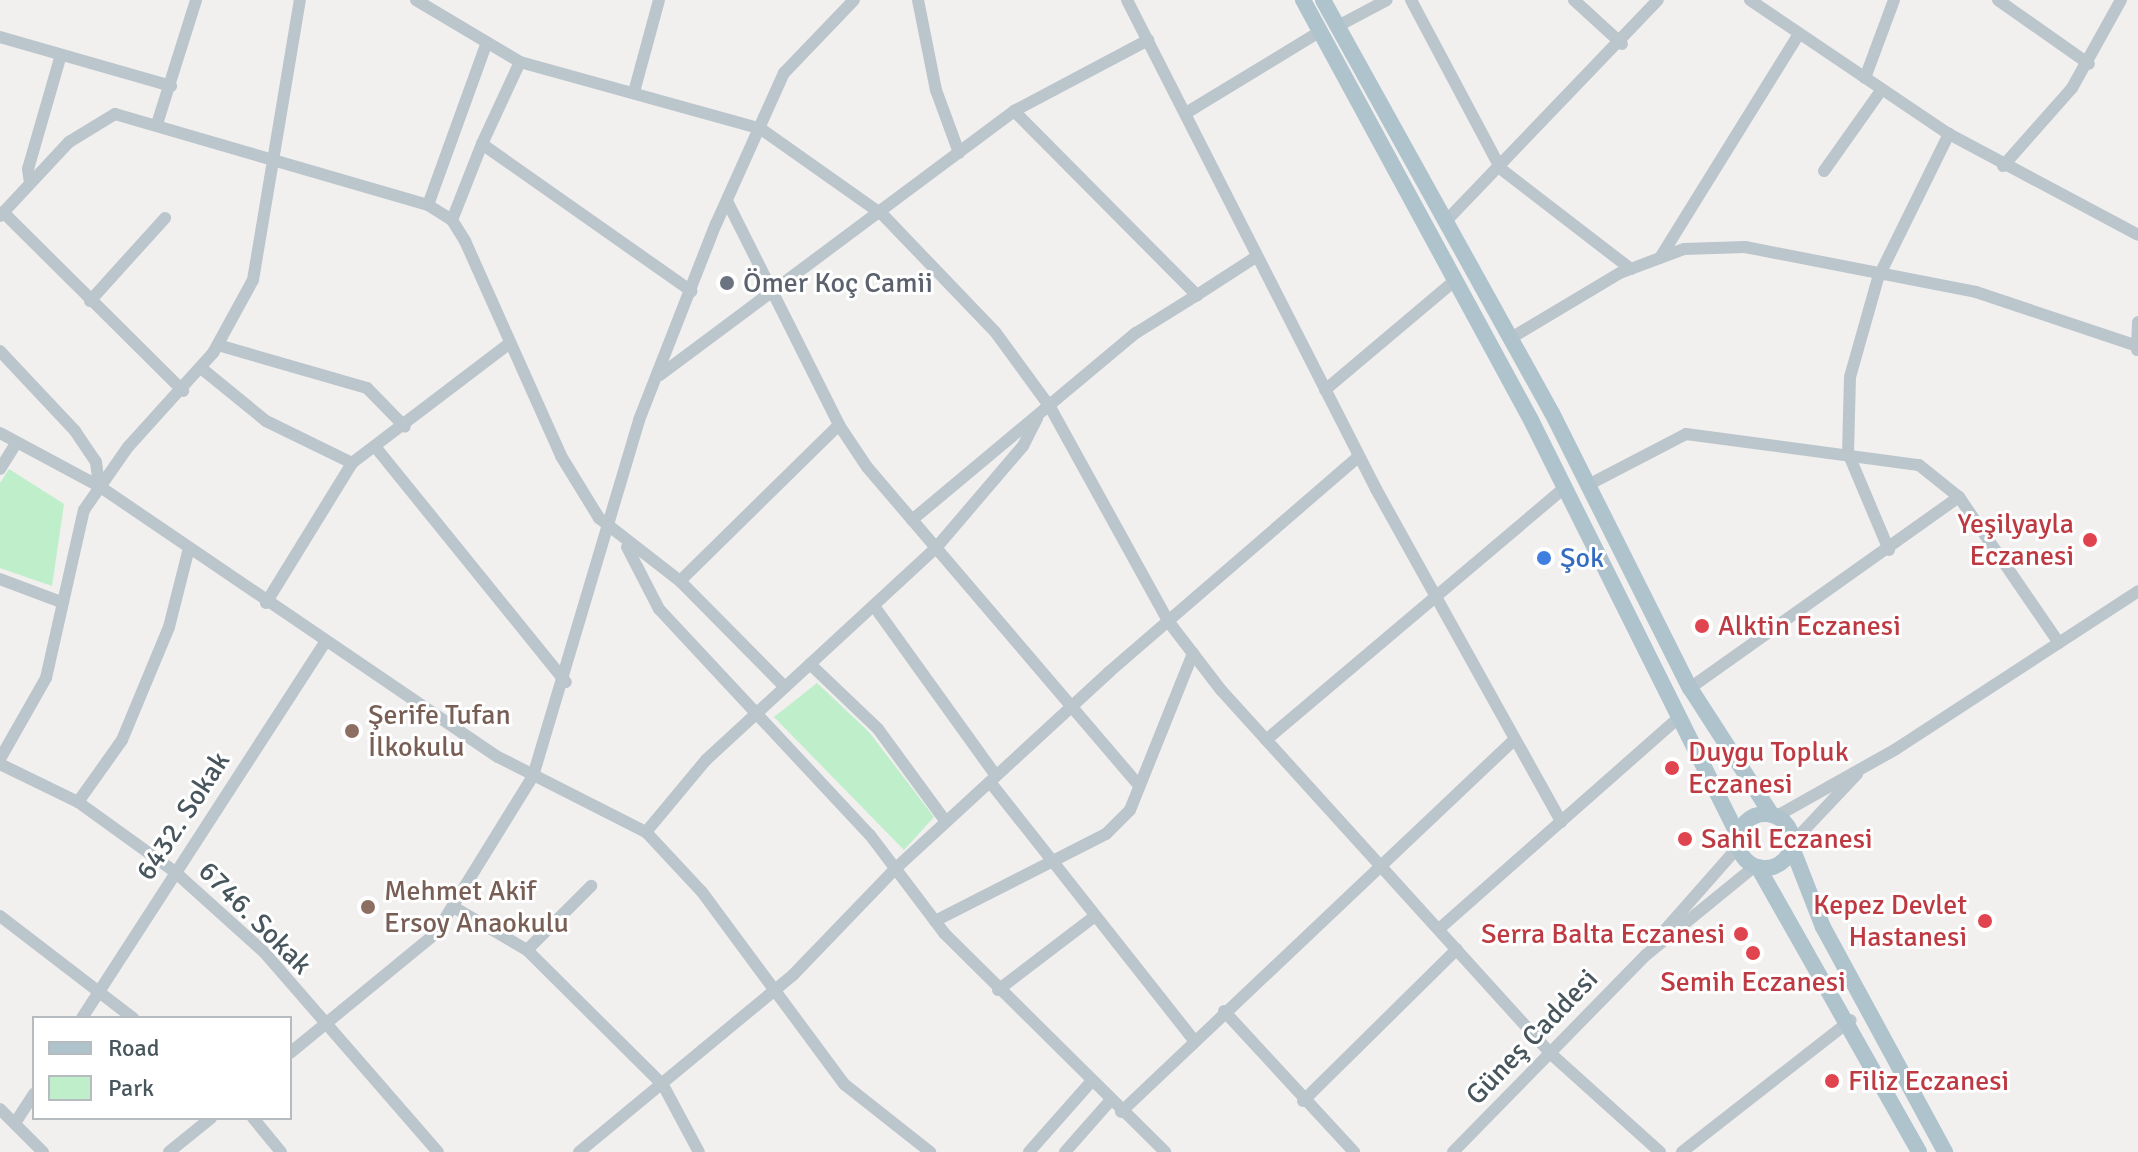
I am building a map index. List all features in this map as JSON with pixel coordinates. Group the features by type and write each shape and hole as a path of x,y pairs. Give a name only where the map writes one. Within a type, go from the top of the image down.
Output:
{"main road":[{"path":"1303,0 1457,279 1739,841 1851,1020 1919,1152"},
{"path":"1323,0 1511,338 1690,688 1792,844 1823,927 1945,1152"},
{"path":"1739,841 1755,817 1774,816"},
{"path":"1756,866 1779,864 1792,844"}],"street":[{"path":"157,124 196,0"},
{"path":"0,762 46,678 74,535 99,486 201,368 218,345 253,280 300,0"},
{"path":"416,0 520,62 761,129 883,215 996,333 1050,407 1168,621 1193,653 1266,740 1550,1053 1660,1152"},
{"path":"634,92 659,0"},
{"path":"292,1051 436,933 455,908 533,776 566,682 608,527 659,375 727,201 798,52 854,0"},
{"path":"918,0 936,90 959,153"},
{"path":"1127,0 1359,456 1434,597 1561,822"},
{"path":"1338,26 1387,0"},
{"path":"1411,0 1501,169 1631,269"},
{"path":"1574,0 1622,44"},
{"path":"1446,221 1622,44 1658,0"},
{"path":"1750,0 1949,134 2003,166 2138,235"},
{"path":"1865,78 1894,0"},
{"path":"1998,0 2089,64"},
{"path":"2003,166 2089,64 2121,0"},
{"path":"1186,113 1321,31"},
{"path":"1660,258 1799,34"},
{"path":"0,37 171,86"},
{"path":"659,375 773,287 883,215 1014,111 1148,40"},
{"path":"428,205 487,42"},
{"path":"30,183 28,169 61,55"},
{"path":"452,220 482,144 520,62"},
{"path":"1824,171 1882,89"},
{"path":"1014,111 1197,295"},
{"path":"183,391 2,214 101,116 157,124 274,157 428,205 452,220 579,489 627,547 680,581 785,687"},
{"path":"1889,550 1848,453 1850,377 1878,278 1949,134"},
{"path":"482,144 691,291"},
{"path":"727,201 773,287 839,425 935,549 1139,786"},
{"path":"90,301 165,218"},
{"path":"1511,338 1631,269 1684,249 1745,247 1829,258 1878,278 1976,292 2136,348 2138,322"},
{"path":"912,520 1136,333 1256,257"},
{"path":"1325,390 1457,279"},
{"path":"266,603 352,463 377,449 509,344"},
{"path":"218,345 367,388 405,427"},
{"path":"0,351 75,431 96,462 99,486"},
{"path":"201,368 266,421 352,463"},
{"path":"646,832 755,713 935,549 1023,446 1037,418"},
{"path":"680,581 839,425"},
{"path":"0,433 99,486 188,552 533,776 646,832 775,990 844,1084 930,1152"},
{"path":"1588,485 1686,434 1848,453 1919,465 1959,497 2059,643"},
{"path":"0,469 16,443"},
{"path":"377,449 566,682"},
{"path":"579,1152 775,990 895,869 1070,708 1359,456"},
{"path":"1266,740 1563,489"},
{"path":"1690,688 1889,550 1959,497"},
{"path":"627,547 659,609 895,869 935,921 1090,1083 1165,1152"},
{"path":"78,802 122,740 169,627 188,552"},
{"path":"0,579 61,602"},
{"path":"1774,816 1862,769 2137,594"},
{"path":"874,606 1054,863 1194,1040"},
{"name":"6432. Sokak","path":"83,1016 326,641"},
{"path":"935,921 1106,834 1130,810 1193,653"},
{"path":"810,664 878,729 946,822"},
{"path":"1439,929 1676,720"},
{"path":"1121,1112 1224,1011 1384,869 1514,740"},
{"name":"6746. Sokak","path":"0,762 78,802 175,872 264,952 323,1026 438,1152"},
{"path":"1792,844 1862,769"},
{"path":"1646,955 1739,841"},
{"path":"1646,955 1756,866"},
{"path":"527,950 591,886"},
{"path":"455,908 527,950 663,1085 699,1152"},
{"path":"0,916 130,1016"},
{"path":"998,990 1095,916"},
{"path":"1303,1101 1457,949"},
{"name":"Güneş Caddesi","path":"1453,1152 1646,955"},
{"path":"1224,1011 1303,1101 1354,1152"},
{"path":"1682,1152 1851,1020"},
{"path":"1029,1152 1090,1083"},
{"path":"15,1123 32,1097"},
{"path":"1065,1152 1110,1101"},
{"path":"0,1109 43,1152"},
{"path":"169,1152 209,1120"},
{"path":"255,1120 281,1152"}],"green space":[{"path":"9,469 64,504 52,586 0,568 0,483"},
{"path":"817,683 869,732 934,817 904,850 774,717"}],"place":[{"name":"Ömer Koç Camii","path":"727,283"},
{"name":"Yeşilyayla Eczanesi","path":"2090,540"},
{"name":"Şok","path":"1544,558"},
{"name":"Alktin Eczanesi","path":"1702,626"},
{"name":"Şerife Tufan İlkokulu","path":"352,731"},
{"name":"Duygu Topluk Eczanesi","path":"1672,768"},
{"name":"Sahil Eczanesi","path":"1685,839"},
{"name":"Mehmet Akif Ersoy Anaokulu","path":"368,907"},
{"name":"Kepez Devlet Hastanesi","path":"1985,921"},
{"name":"Serra Balta Eczanesi","path":"1741,934"},
{"name":"Semih Eczanesi","path":"1753,953"},
{"name":"Filiz Eczanesi","path":"1832,1081"}]}
